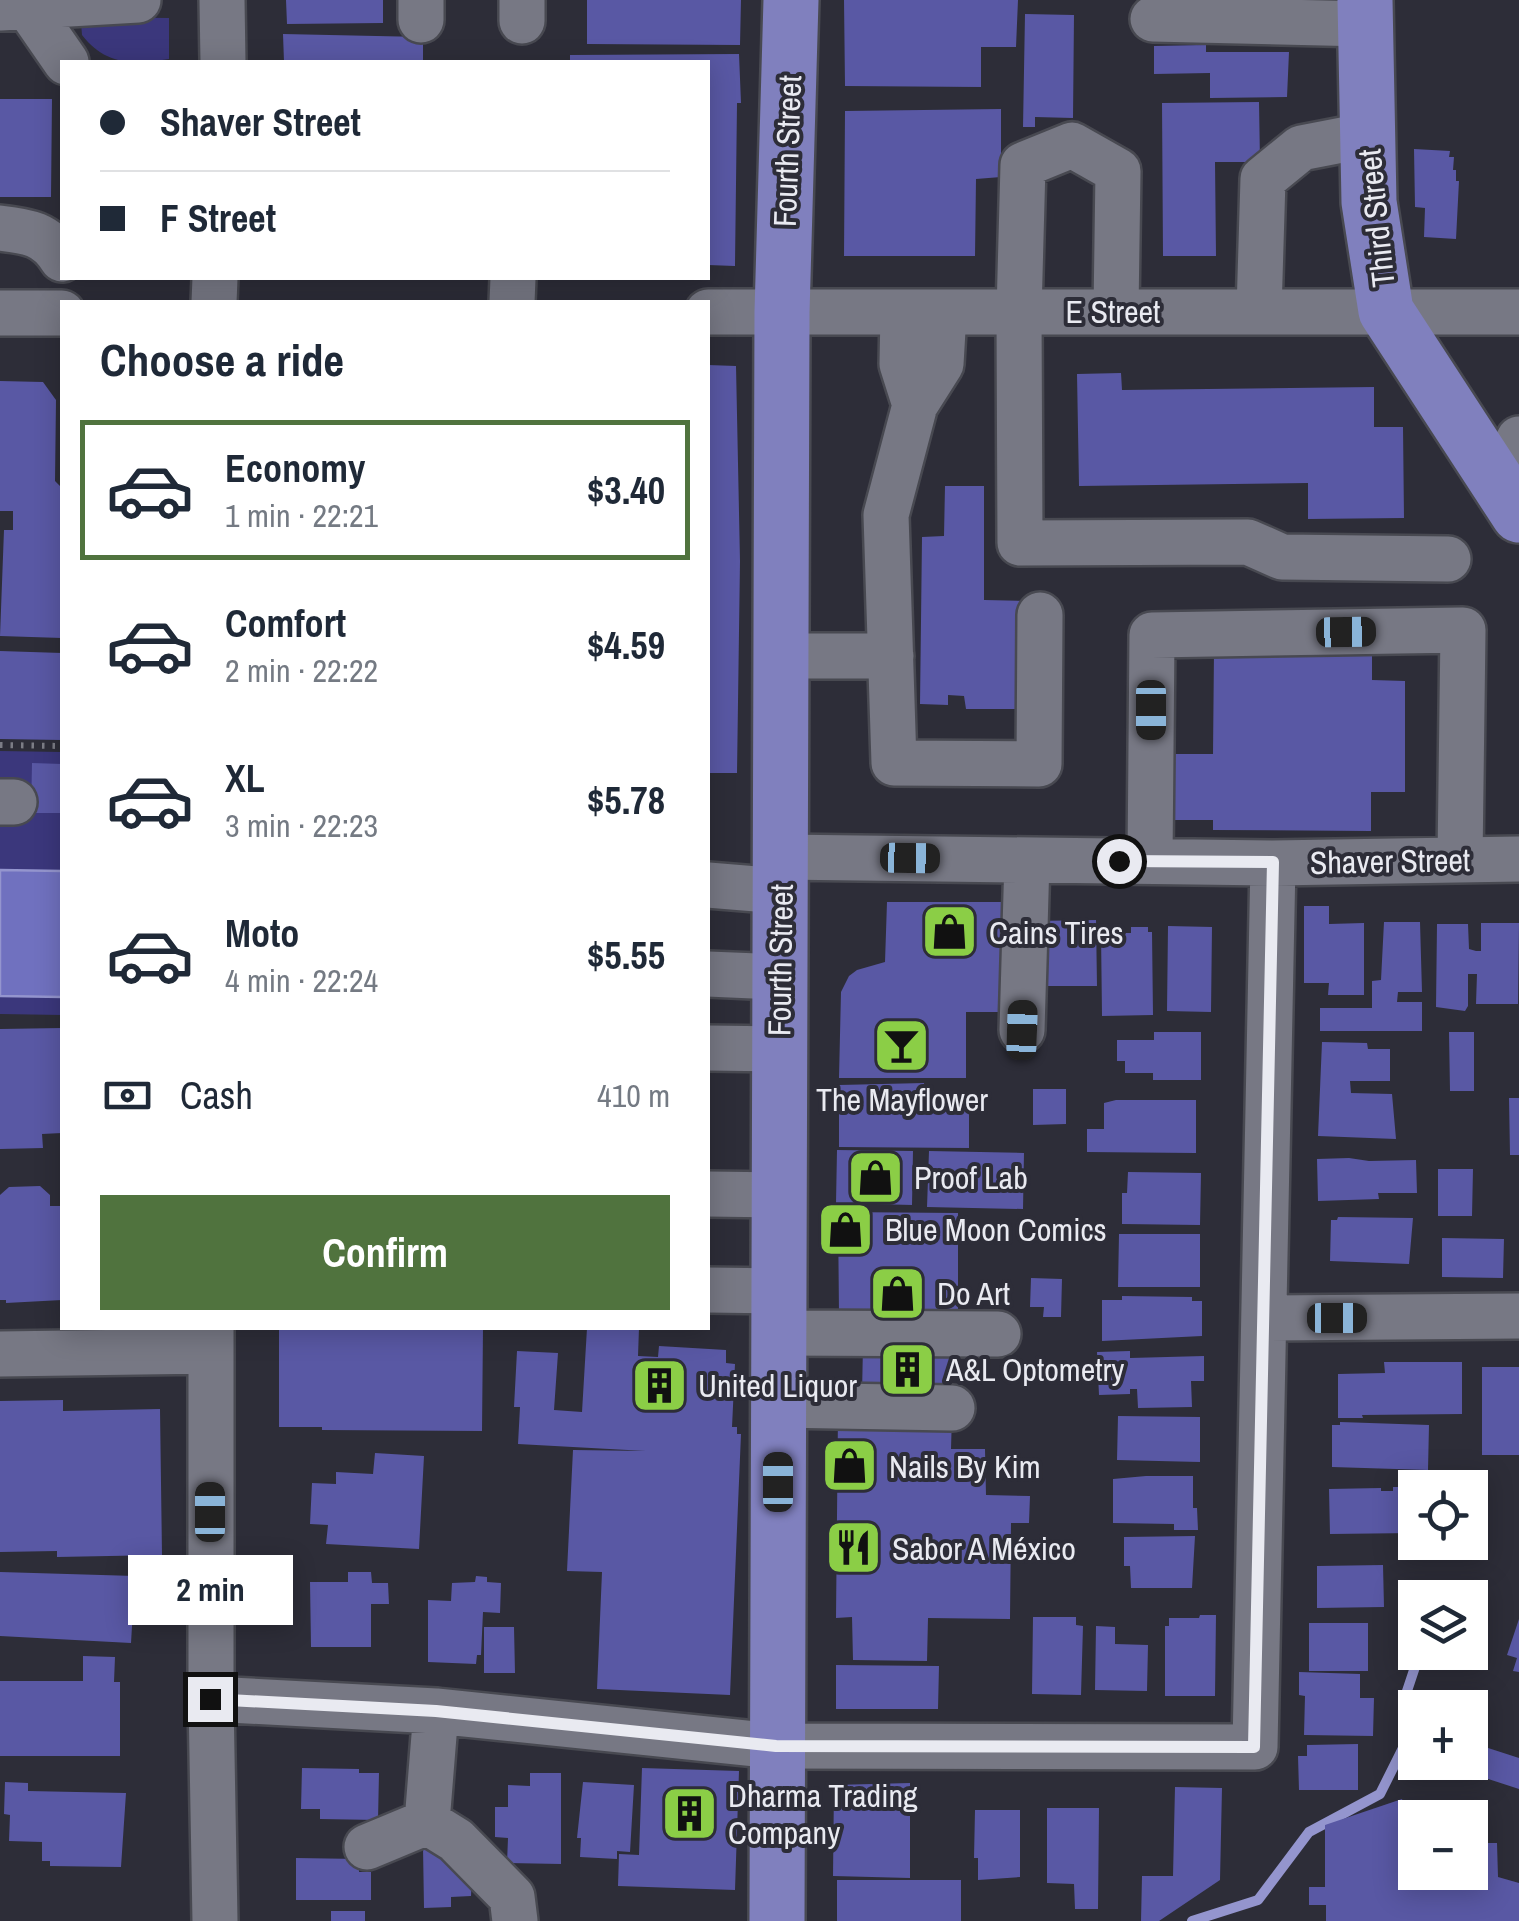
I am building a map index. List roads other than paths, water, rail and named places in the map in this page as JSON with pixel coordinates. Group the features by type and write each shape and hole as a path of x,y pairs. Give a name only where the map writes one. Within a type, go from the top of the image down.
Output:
{"main road":[{"name":"Fourth Street","path":"777,1921 782,312 791,0"},
{"name":"Third Street","path":"1366,12 1370,202 1386,311 1512,478"}],"street":[{"path":"14,7 138,0"},
{"path":"222,0 222,60"},
{"path":"14,7 64,60"},
{"path":"1153,28 1366,12"},
{"path":"1259,311 1263,178 1301,148 1368,136"},
{"path":"1116,311 1118,171 1072,145 1023,165 1018,312 1020,543 1248,542 1282,557 1448,559"},
{"path":"0,228 33,232 54,246 60,256"},
{"name":"E Street","path":"710,312 1519,312"},
{"path":"0,313 60,313"},
{"path":"923,314 941,364 916,405 886,515 894,764 1039,764 1040,615"},
{"path":"1150,861 1152,635 1463,630 1460,860"},
{"path":"780,656 891,656"},
{"name":"Shaver Street","path":"710,885 780,874 1027,860 1519,859"},
{"path":"1022,1030 1027,860"},
{"path":"210,1699 436,1711 776,1746 1254,1747 1273,862"},
{"path":"710,974 779,977"},
{"path":"710,1048 779,1049"},
{"path":"710,1194 779,1196"},
{"path":"710,1291 778,1312 998,1334"},
{"path":"1264,1318 1519,1316"},
{"path":"0,1354 211,1339 210,1699 215,1921"},
{"path":"778,1405 952,1408"},
{"path":"427,1822 436,1711"},
{"path":"367,1847 427,1822"},
{"path":"427,1822 456,1840 512,1897 515,1921"}],"waterway":[{"path":"1192,1921 1258,1900 1309,1832 1380,1794 1405,1744 1404,1700 1414,1670"}],"place":[{"name":"Cains Tires","path":"950,932"},
{"name":"The Mayflower","path":"902,1045"},
{"name":"Proof Lab","path":"875,1177"},
{"name":"Blue Moon Comics","path":"846,1229"},
{"name":"Do Art","path":"898,1293"},
{"name":"A&L Optometry","path":"907,1369"},
{"name":"United Liquor","path":"659,1385"},
{"name":"Nails By Kim","path":"850,1466"},
{"name":"Sabor A México","path":"853,1548"},
{"name":"Dharma Trading Company","path":"689,1813"}]}
